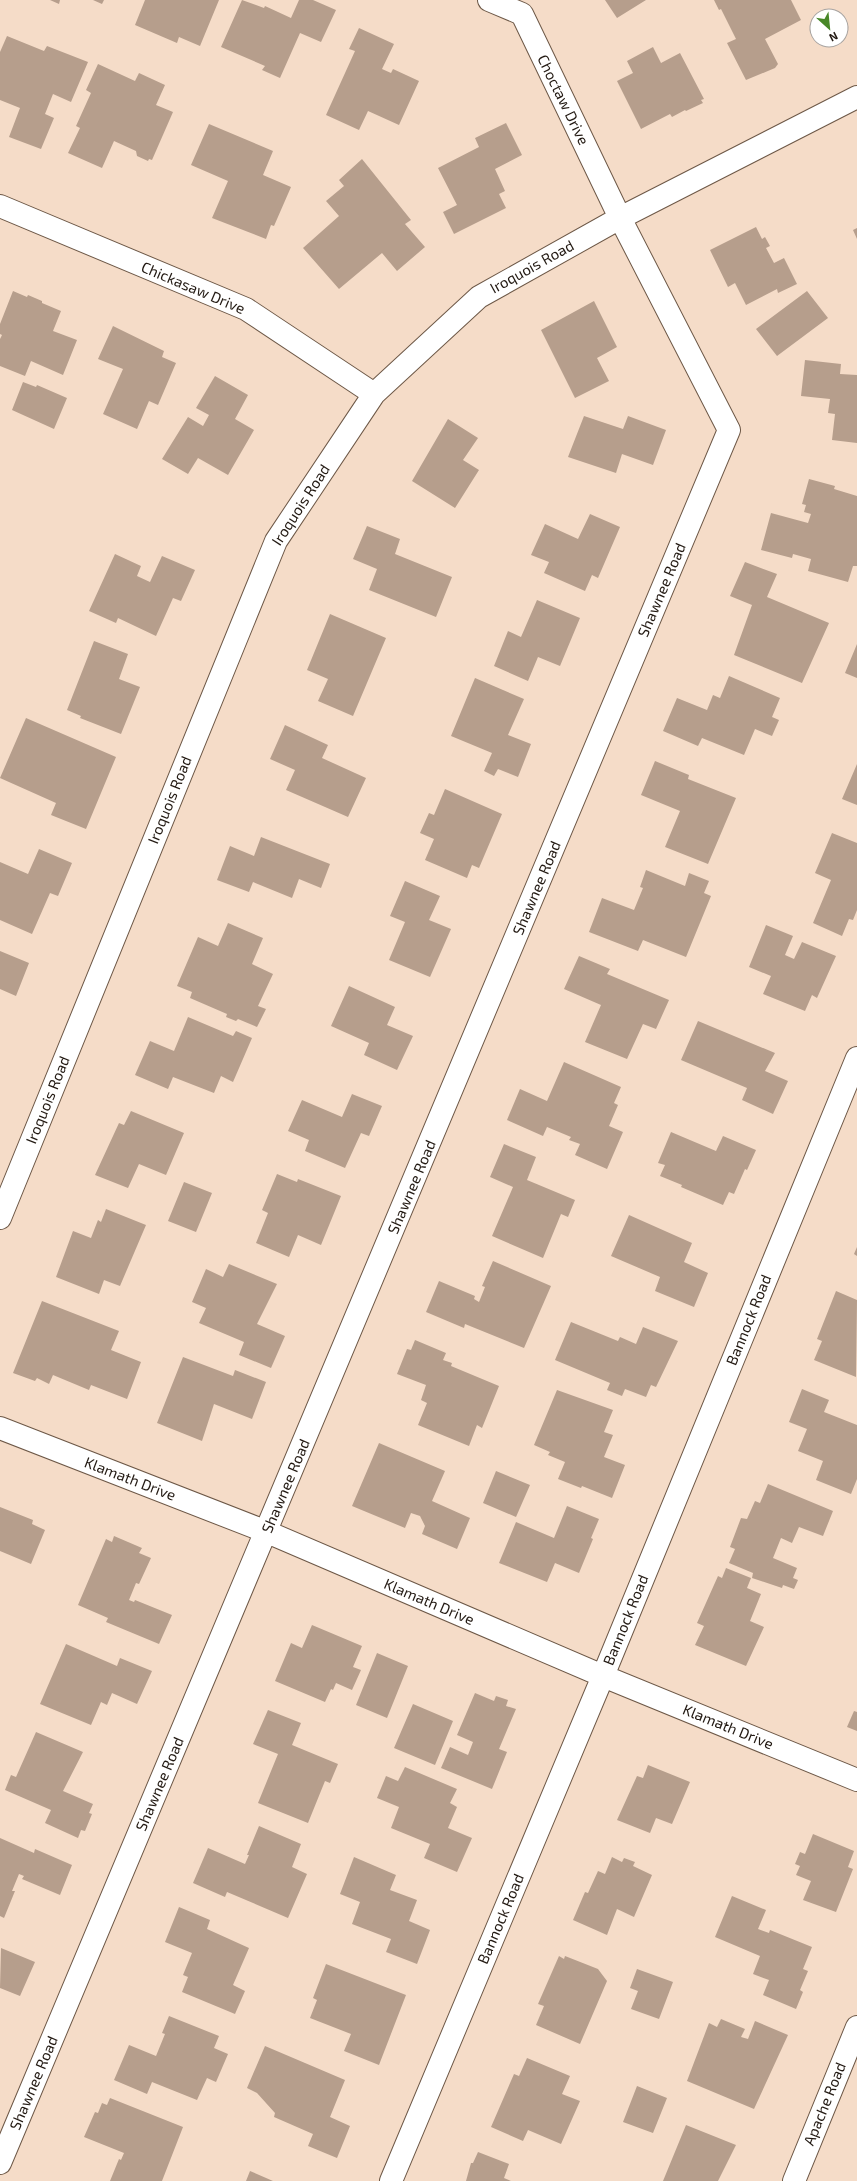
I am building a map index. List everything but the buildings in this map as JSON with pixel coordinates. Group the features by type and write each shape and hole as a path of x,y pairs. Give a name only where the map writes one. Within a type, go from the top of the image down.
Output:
{"street":[{"name":"Choctaw Drive","path":"488,0 522,14 620,218"},
{"name":"Iroquois Road","path":"0,1218 276,541 374,394 479,297 620,218 857,97"},
{"name":"Chickasaw Drive","path":"0,206 246,310 374,394"},
{"name":"Shawnee Road","path":"0,2164 729,430 620,218"},
{"name":"Bannock Road","path":"391,2181 603,1676 857,1058"},
{"name":"Klamath Drive","path":"0,1428 267,1532 603,1676 857,1780"},
{"name":"Apache Road","path":"794,2181 857,2027"}]}
